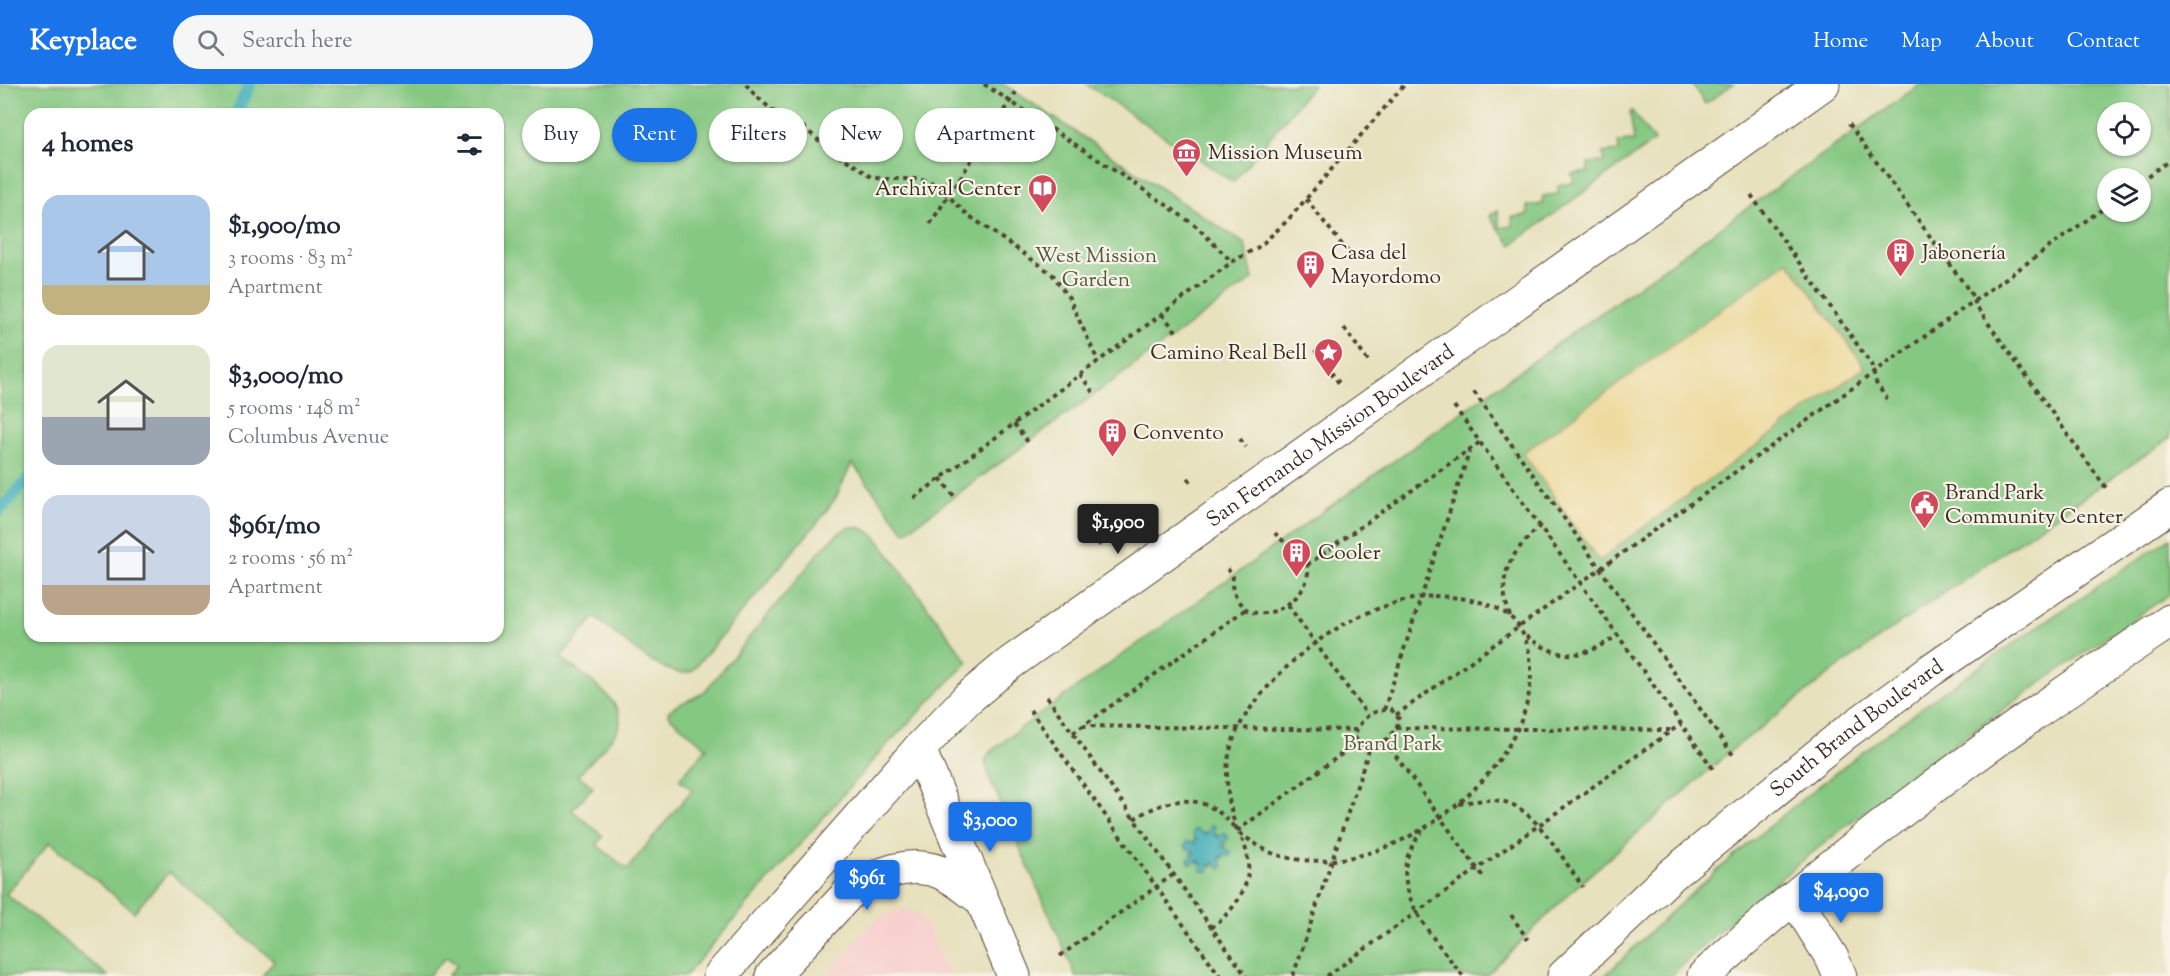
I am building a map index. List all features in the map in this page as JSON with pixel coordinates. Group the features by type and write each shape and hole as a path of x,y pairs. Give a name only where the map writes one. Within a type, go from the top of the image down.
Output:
{"main road":[{"name":"San Fernando Mission Boulevard","path":"720,976 919,749 967,699 1009,664 1824,84"},
{"name":"South Brand Boulevard","path":"1564,976 1670,876 1844,734 1931,670 2170,507"},
{"path":"1704,976 1794,897 1968,760 2170,621"},
{"path":"919,749 1014,976"},
{"path":"772,976 848,894 863,882 879,874 896,869 917,868 936,871 948,876 982,900"},
{"path":"1794,897 1832,958 1840,976"}],"path":[{"path":"746,84 773,111 802,126 872,177 928,181 937,185 968,215 1053,275 1069,298 1098,361"},
{"path":"984,84 1168,206 1197,227 1232,262"},
{"path":"914,498 1232,262 1260,246 1287,221 1405,84"},
{"path":"930,224 1016,92"},
{"path":"1849,124 1970,292 1978,309 2106,488"},
{"path":"2151,173 2170,160"},
{"path":"1751,195 1871,364 1876,383 1887,399"},
{"path":"1306,199 1355,261"},
{"path":"1396,715 2097,213"},
{"path":"1162,314 1178,334"},
{"path":"1344,328 1368,361"},
{"path":"1315,350 1322,363 1340,384"},
{"path":"1080,374 1094,394"},
{"path":"1474,392 1733,755"},
{"path":"1454,406 1714,770"},
{"path":"1014,424 1028,442"},
{"path":"1240,440 1246,447"},
{"path":"1307,564 1480,442"},
{"path":"1384,710 1470,450"},
{"path":"940,478 954,496"},
{"path":"1188,478 1193,485"},
{"path":"1510,617 1504,596 1506,572 1519,547 1540,526"},
{"path":"1227,568 1233,576 1234,595 1246,609 1260,613 1288,605 1302,589 1308,572 1307,564 1296,549 1281,542 1275,533"},
{"path":"1098,542 1103,549"},
{"path":"1134,819 1160,804 1188,801 1216,810 1237,831 1272,852 1294,858 1332,861 1391,846 1423,830 1457,805 1495,763 1516,729 1531,680 1530,651 1519,628 1510,617 1488,605 1447,597 1422,597 1392,604 1359,617 1335,629 1297,656 1253,704 1233,739 1227,771 1228,799 1237,831 1245,848 1247,878 1235,907 1211,928"},
{"path":"1288,605 1368,716"},
{"path":"1072,733 1246,609"},
{"path":"1523,634 1545,648 1575,655 1591,652 1618,635"},
{"path":"1047,697 1246,976"},
{"path":"1391,709 1400,720 1392,735 1378,746 1362,747 1354,736 1360,721 1375,711 1384,710 1391,709"},
{"path":"1030,710 1220,976"},
{"path":"1327,976 1681,724"},
{"path":"1082,726 1357,730"},
{"path":"1396,728 1671,730"},
{"path":"1385,741 1484,878"},
{"path":"1237,831 1358,742"},
{"path":"1293,976 1370,747"},
{"path":"1457,805 1485,800 1507,802 1525,812 1583,887"},
{"path":"1423,830 1406,861 1406,888 1416,912 1463,976"},
{"path":"1060,956 1174,874"},
{"path":"1511,915 1528,940"}],"shaded area":[{"path":"896,910 913,911 925,920 950,976 827,976 870,925 878,918"}],"green space":[{"name":"West Mission Garden","path":"0,84 1003,84 1039,108 915,108 915,162 1056,162 1056,119 1245,244 1253,279 905,532 852,463 836,497 822,517 692,671 681,673 656,663 595,617 561,657 600,688 617,708 620,719 618,729 578,775 593,787 572,810 603,836 597,845 627,869 692,790 679,779 707,748 671,718 668,712 705,691 823,548 842,531 848,528 861,528 877,538 968,662 882,750 685,976 448,976 457,965 446,957 428,976 262,976 274,961 169,872 134,912 50,842 6,894 108,976 0,976"},
{"path":"1086,84 1314,84 1233,182"},
{"path":"1692,84 1733,84 1705,104"},
{"name":"Brand Park","path":"1921,84 2170,84 2170,438 1899,624 1733,749 1576,887 1486,976 1076,976 989,777 985,761 990,752 1030,721"},
{"path":"1632,111 1654,141 1511,245 1490,217 1491,214 1498,211 1500,228 1513,226 1512,217 1528,215 1527,206 1543,204 1543,196 1558,194 1558,185 1574,183 1572,174 1588,172 1588,163 1604,162 1603,153 1619,151 1618,142 1634,141 1630,113"},
{"path":"2170,538 2170,594 2040,683 1850,823 1728,923 1670,976 1605,976 1731,859 1864,751 1983,664"}],"sand":[{"path":"1788,261 1865,367 1599,561 1523,453"}],"water":[{"path":"1211,825 1215,827 1214,836 1217,834 1218,838 1222,834 1227,834 1228,839 1222,844 1226,845 1223,848 1232,852 1230,856 1221,855 1223,858 1219,858 1223,866 1221,869 1214,862 1212,867 1210,864 1208,871 1205,872 1201,870 1202,863 1199,864 1199,860 1190,864 1188,859 1195,854 1191,853 1194,850 1187,849 1185,846 1187,842 1195,843 1194,840 1197,840 1193,835 1193,830 1197,829 1204,835 1205,832 1207,834"}],"waterway":[{"path":"239,108 250,84"},
{"path":"0,510 24,484"}],"place":[{"name":"Mission Museum","path":"1187,178"},
{"name":"Archival Center","path":"1042,214"},
{"name":"Jabonería","path":"1901,278"},
{"name":"Casa del Mayordomo","path":"1310,290"},
{"name":"Camino Real Bell","path":"1328,378"},
{"name":"Convento","path":"1112,458"},
{"name":"Brand Park Community Center","path":"1924,530"},
{"name":"Cooler","path":"1297,578"}]}
